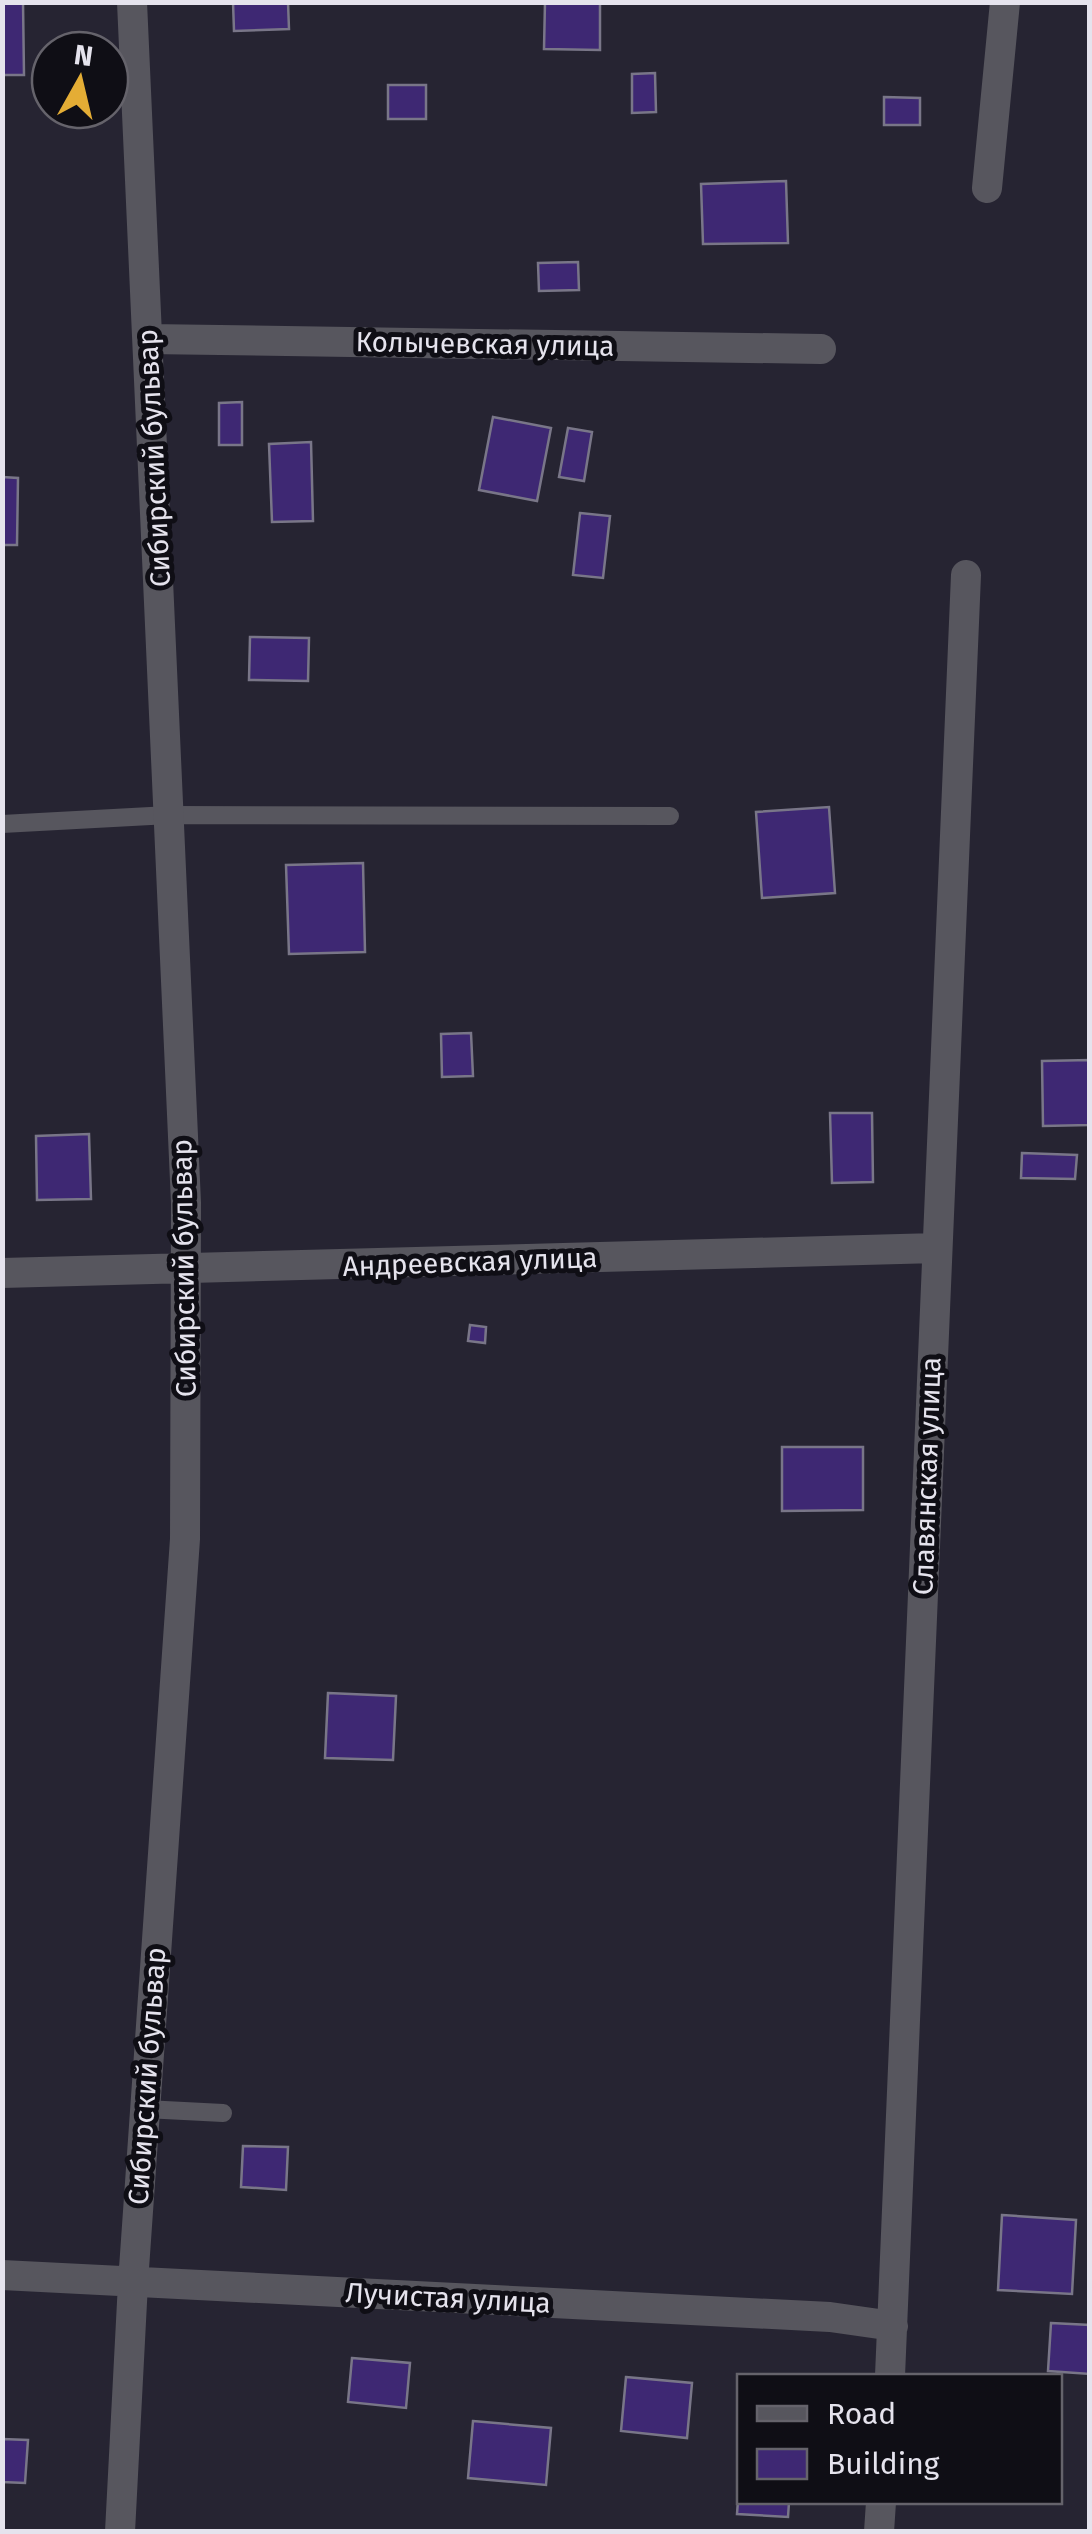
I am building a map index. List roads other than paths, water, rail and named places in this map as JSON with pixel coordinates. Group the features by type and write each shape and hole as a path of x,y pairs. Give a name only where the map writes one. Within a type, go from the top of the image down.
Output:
{"street":[{"name":"Сибирский бульвар","path":"120,2532 133,2283 185,1540 186,1203 132,2"},
{"path":"988,188 1005,2"},
{"name":"Колычевская улица","path":"148,338 821,349"},
{"name":"Славянская улица","path":"890,2374 966,575"},
{"name":"Андреевская улица","path":"2,1273 936,1248"},
{"name":"Лучистая улица","path":"2,2275 830,2317 893,2326"},
{"path":"879,2532 881,2504"}],"lane":[{"path":"2,824 169,815 670,816"},
{"path":"145,2108 223,2113"}]}
